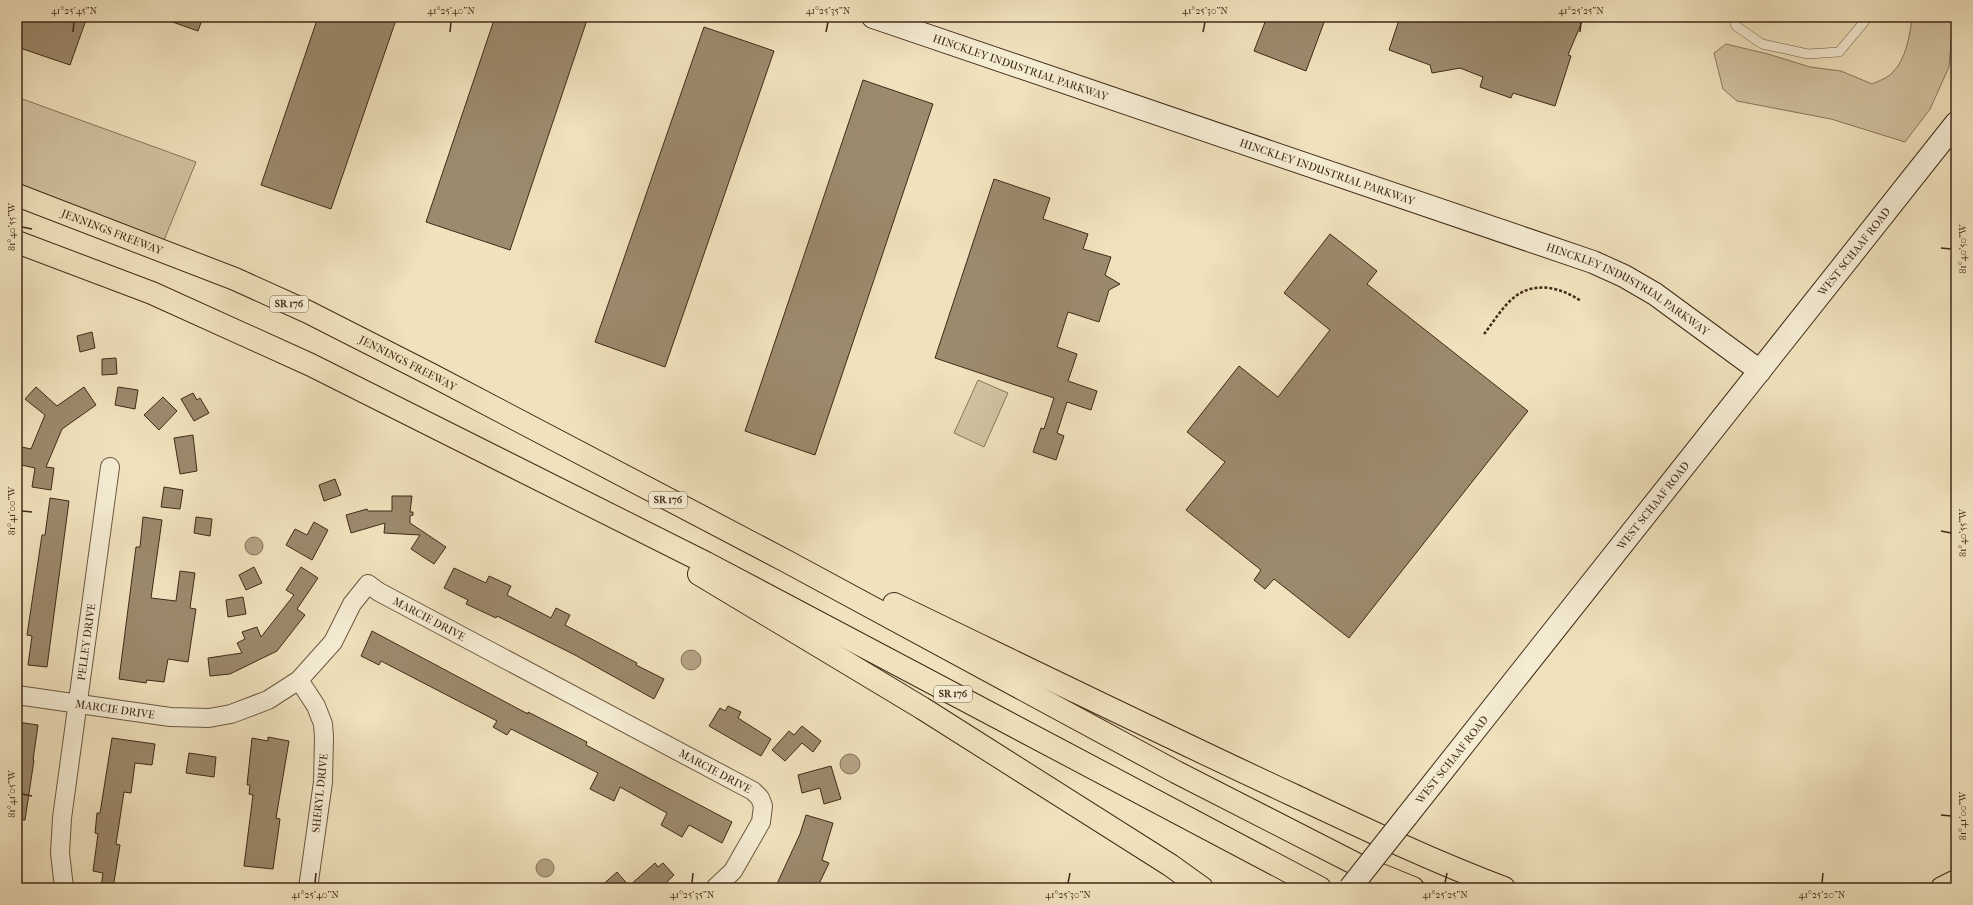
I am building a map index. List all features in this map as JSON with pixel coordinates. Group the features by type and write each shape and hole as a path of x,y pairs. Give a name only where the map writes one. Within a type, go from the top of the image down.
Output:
{"highway":[{"name":"JENNINGS FREEWAY","path":"17,194 235,279 308,312 437,377 786,561"},
{"name":"SR 176","path":"17,242 152,293 311,365 706,563 1320,888"},
{"path":"584,503 748,604 922,708 1170,865 1202,888"},
{"name":"SR 176","path":"786,561 1082,722 1356,864 1394,888"},
{"path":"786,561 878,596 1193,749 1382,836 1468,874 1504,888"},
{"path":"1099,821 1186,888"},
{"path":"1356,864 1413,888"},
{"path":"1942,888 1956,881"}],"street":[{"name":"HINCKLEY INDUSTRIAL PARKWAY","path":"873,17 1593,262 1624,276 1655,294 1760,371"},
{"name":"WEST SCHAAF ROAD","path":"1350,888 1668,489 1956,123"},
{"name":"PELLEY DRIVE","path":"64,888 61,835 110,467"},
{"name":"MARCIE DRIVE","path":"17,695 170,716 209,718 231,714 250,708 272,698 299,680 333,642 352,604 368,584 379,592 753,791 760,798 763,806 761,822 734,871 715,888"},
{"name":"SHERYL DRIVE","path":"299,680 320,716 323,724 325,749 308,888"}],"lane":[{"path":"1733,17 1736,26 1762,44 1808,54 1839,52 1864,22 1865,17"}],"path":[{"path":"1484,334 1509,302 1523,292 1541,288 1559,289 1581,301"}],"shaded area":[{"path":"1912,17 1953,17 1949,67 1930,109 1905,142 1831,119 1737,101 1723,89 1714,53 1726,44 1768,54 1810,67 1841,71 1872,84 1890,75 1897,68 1904,54"},
{"path":"17,97 196,162 160,250 17,195"},
{"path":"978,380 1008,393 984,447 954,433"},
{"path":"254,537 260,540 263,546 260,552 254,555 248,552 245,546 248,540"},
{"path":"691,650 698,653 701,660 698,667 691,670 684,667 681,660 684,653"},
{"path":"846,754 854,754 860,760 860,768 854,774 846,774 840,768 840,760"},
{"path":"541,859 549,859 554,864 552,875 549,877 541,877 536,872 536,864"}],"building":[{"path":"17,17 87,17 70,65 17,47"},
{"path":"164,17 203,17 198,31 164,19"},
{"path":"318,17 397,17 331,209 261,185"},
{"path":"495,17 588,17 510,250 426,222"},
{"path":"1267,17 1326,17 1306,71 1254,51"},
{"path":"1400,17 1584,17 1568,55 1571,56 1555,106 1513,93 1511,98 1480,87 1483,77 1460,68 1432,73 1430,65 1389,50"},
{"path":"704,27 774,51 665,367 595,342"},
{"path":"863,80 933,104 815,455 745,431"},
{"path":"994,179 1050,198 1043,219 1088,234 1083,249 1111,257 1105,275 1120,284 1109,290 1099,322 1068,312 1057,347 1077,354 1068,381 1097,391 1091,410 1067,402 1057,433 1064,436 1056,460 1033,452 1041,428 1044,429 1054,398 935,358"},
{"path":"1330,234 1377,271 1367,284 1528,411 1349,638 1274,579 1265,589 1254,580 1261,570 1186,510 1225,462 1187,432 1239,366 1278,397 1330,330 1284,293"},
{"path":"92,332 95,348 80,352 77,336"},
{"path":"116,358 117,374 102,375 102,359"},
{"path":"36,387 57,406 84,387 96,405 62,429 46,467 54,468 51,490 32,487 35,468 17,464 17,446 31,449 45,415 25,399"},
{"path":"118,387 138,390 135,409 115,405"},
{"path":"193,393 197,400 200,398 209,413 194,421 181,399"},
{"path":"163,397 177,411 159,430 144,415"},
{"path":"193,435 197,471 180,474 174,438"},
{"path":"335,479 341,495 324,501 319,485"},
{"path":"164,487 183,490 180,509 161,507"},
{"path":"392,496 412,496 410,512 413,512 413,515 410,516 410,523 446,547 434,564 411,549 420,535 384,533 385,523 351,533 346,515 367,509 368,511 392,511"},
{"path":"50,498 69,501 47,667 28,665 32,636 27,635 42,535 45,535"},
{"path":"143,517 162,520 151,598 176,601 180,571 195,573 190,608 196,609 188,662 168,659 164,682 147,680 146,683 119,679 136,547 140,547"},
{"path":"196,517 212,519 210,536 194,533"},
{"path":"314,522 328,530 312,560 286,545 295,529 307,535"},
{"path":"254,567 262,583 246,590 239,575"},
{"path":"301,567 318,578 297,609 305,615 277,651 230,674 210,676 208,658 242,653 237,643 245,639 242,632 257,627 261,637 294,595 286,590"},
{"path":"454,568 486,583 489,576 511,586 507,595 551,618 556,608 570,615 565,625 664,679 654,699 575,655 497,616 496,618 466,604 468,600 444,588"},
{"path":"243,597 246,614 228,617 226,600"},
{"path":"372,631 528,714 528,712 587,742 586,745 732,822 722,843 689,825 682,837 661,825 667,813 620,787 614,801 590,789 598,773 511,729 507,735 493,727 497,721 381,661 379,665 361,656"},
{"path":"728,706 741,712 738,718 771,739 761,756 709,726 720,708 725,711"},
{"path":"17,722 38,725 25,820 17,820"},
{"path":"802,726 821,741 813,752 802,743 785,761 772,750 789,731 794,735"},
{"path":"268,737 289,741 276,818 280,819 273,869 244,866 253,795 249,794 250,785 247,785 252,738 268,741"},
{"path":"112,738 155,744 152,765 135,763 131,793 124,792 116,844 120,845 113,888 101,888 103,873 93,871 98,834 95,833 97,813 100,813"},
{"path":"189,753 216,757 214,777 186,773"},
{"path":"831,766 841,799 824,804 820,788 802,793 798,775"},
{"path":"806,815 833,823 822,860 829,863 817,888 775,888 800,834"},
{"path":"655,863 658,867 663,863 674,875 661,888 599,888 617,872 629,886"}]}
